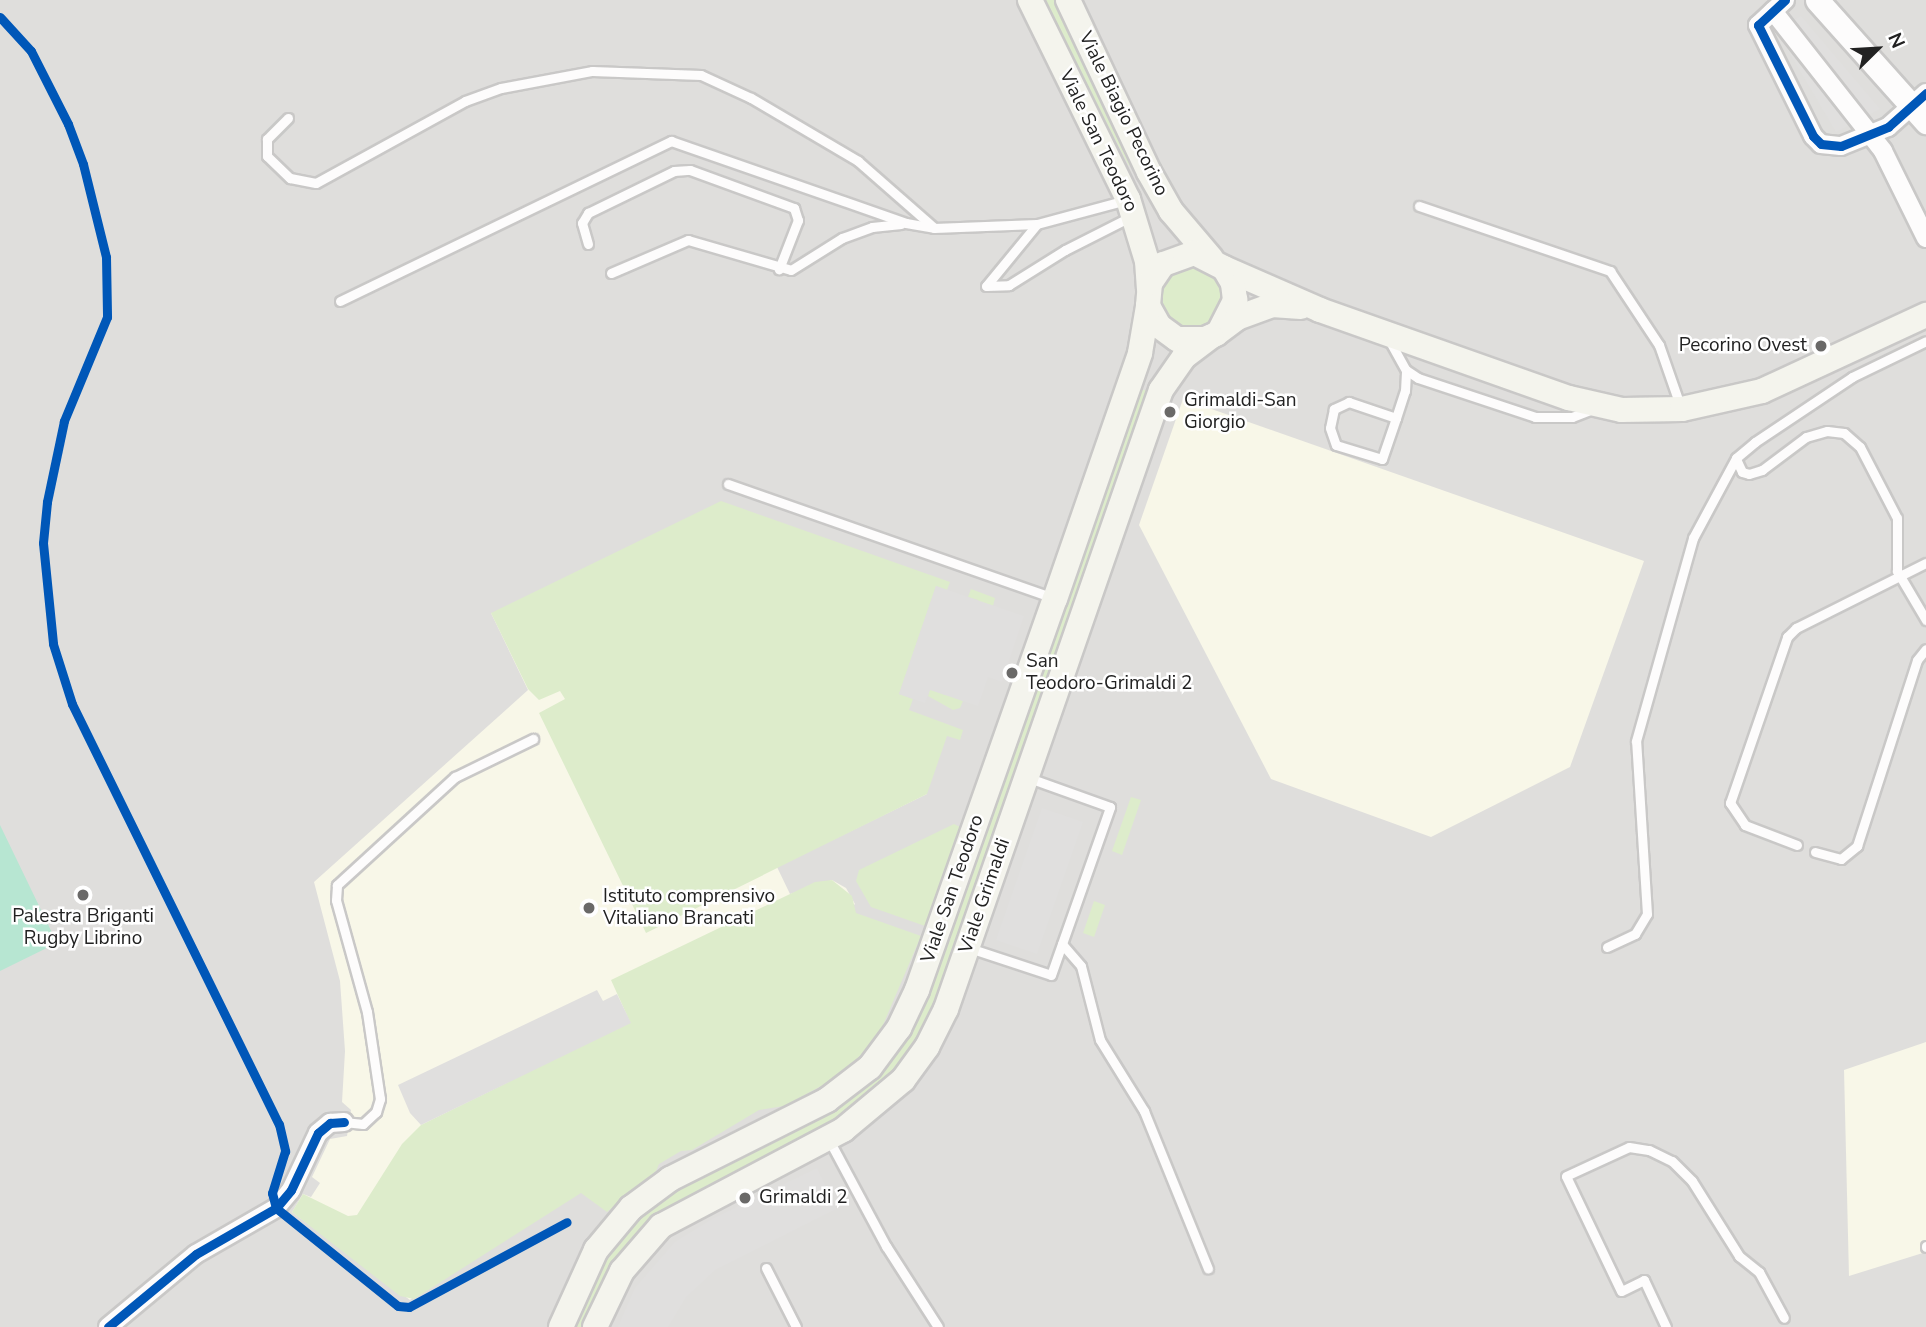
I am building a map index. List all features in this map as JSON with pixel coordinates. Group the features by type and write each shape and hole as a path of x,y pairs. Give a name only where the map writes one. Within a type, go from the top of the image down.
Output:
{"main road":[{"name":"Viale San Teodoro","path":"561,1327 596,1250 649,1194 827,1100 886,1049 918,990 1140,353 1148,297 1147,261 1131,207 1030,0"},
{"name":"Viale Biagio Pecorino","path":"1068,0 1149,172 1171,211 1217,263"},
{"path":"1320,310 1272,305 1215,333 1189,341 1172,336 1159,326 1148,297 1155,272 1172,257 1194,253 1320,310 1599,406 1682,409 1784,384 1907,337 1926,316"},
{"path":"1215,333 1235,300 1233,283 1217,263"},
{"name":"Viale Grimaldi","path":"594,1327 622,1271 661,1226 828,1138 884,1098 914,1066 946,1009 1161,390 1184,357 1215,333"}],"street":[{"path":"1817,0 1921,107 1888,127 1871,134 1841,146 1821,144 1813,136 1758,24 1779,5 1871,134 1926,238"},
{"path":"108,1327 196,1254 276,1208 291,1190 318,1133 330,1123 344,1122"}],"lane":[{"path":"288,118 267,139 267,156 290,178 316,183 465,101 501,88 592,71 701,75 751,98 858,161 934,229"},
{"path":"340,301 671,141 906,223 934,229 1037,224 1131,207"},
{"path":"588,244 582,223 588,213 683,169 794,208 798,220 779,269"},
{"path":"1419,206 1610,271 1659,345 1682,409"},
{"path":"1037,224 986,286 1009,285 1131,207"},
{"path":"611,273 688,240 779,269 799,268 842,238 862,231 906,223"},
{"path":"1385,333 1406,370 1418,379 1535,418 1572,417 1599,406"},
{"path":"1607,947 1635,934 1647,914 1636,741 1672,622 1678,582 1693,538 1736,458 1907,337 1926,344"},
{"path":"1396,418 1349,402 1334,409 1330,428 1336,444 1382,459 1396,418 1405,391 1406,370"},
{"path":"1736,458 1742,472 1749,474 1762,470 1806,437 1827,431 1844,433 1860,447 1897,519 1899,576 1926,620"},
{"path":"728,484 1055,599"},
{"path":"1797,845 1745,825 1730,803 1787,637 1796,628 1926,563"},
{"path":"1815,852 1841,859 1857,846 1917,660 1926,649"},
{"path":"344,1122 363,1124 376,1112 380,1099 367,1012 336,900 337,885 455,777 533,739"},
{"path":"968,947 1051,975 1110,807 1026,777"},
{"path":"1062,944 1081,965 1100,1040 1144,1111 1208,1269"},
{"path":"828,1138 886,1246 938,1327"},
{"path":"1666,1327 1644,1280 1621,1291 1566,1176 1629,1147 1649,1150 1672,1161 1692,1181 1739,1256 1759,1272 1784,1318"},
{"path":"766,1268 796,1327"}],"shaded area":[{"path":"0,0 1926,0 1926,1327 0,1327"},
{"path":"1801,16 1880,109 1836,132 1776,30"},
{"path":"1183,399 1644,561 1570,767 1431,837 1271,779 1139,525"},
{"path":"936,586 1024,616 1002,682 988,677 978,706 930,690 925,703 899,694"},
{"name":"Istituto comprensivo Vitaliano Brancati","path":"491,613 885,714 927,794 777,867 790,894 832,880 846,888 855,904 410,1300 292,1212 303,1194 311,1197 320,1183 312,1177 330,1139 347,1136 351,1110 342,1102 345,1051 340,981 314,882 528,690"},
{"path":"1042,808 1083,822 1037,954 996,940"},
{"path":"597,990 603,1001 617,994 631,1023 421,1125 410,1113 398,1085"},
{"path":"1926,1042 1926,1252 1849,1276 1844,1070"},
{"path":"817,1168 836,1209 715,1270 686,1297 668,1327 618,1327 635,1288 675,1242 714,1218"}],"green space":[{"path":"1043,0 1054,0 1132,160 1129,166"},
{"path":"1192,268 1204,270 1214,277 1221,287 1221,311 1214,321 1204,328 1192,330 1180,328 1170,321 1163,311 1161,299 1163,287 1170,277 1180,270"},
{"path":"1140,389 1148,391 936,1005 917,1042 894,1073 854,1109 654,1219 612,1265 583,1327 571,1327 604,1257 647,1208 869,1080"},
{"path":"721,501 950,582 947,590 936,586 899,694 913,699 909,710 963,730 960,740 947,736 927,794 646,933 539,713 565,699 560,691 539,700 528,689 491,613"},
{"path":"971,589 995,598 993,606 982,603 950,696 963,701 960,708 953,710 928,696 930,689 945,695 978,600 968,597"},
{"path":"1131,797 1141,800 1122,855 1112,851"},
{"path":"954,824 960,827 925,926 871,907 856,881 859,870"},
{"path":"0,825 57,943 0,971"},
{"path":"832,880 852,896 856,913 921,936 880,1032 859,1057 825,1084 784,1106 759,1110 692,1150 681,1151 659,1164 656,1171 607,1212 581,1193 414,1299 400,1296 292,1212 303,1194 348,1216 357,1215 402,1144 421,1125 630,1022 611,980 815,882"},
{"path":"1094,901 1105,905 1094,937 1083,933"}],"cycle path":[{"path":"1785,0 1758,25 1813,136 1821,144 1841,146 1888,127 1926,93"},
{"path":"0,17 31,51 68,124 83,164 106,257 107,317 64,421 47,502 43,543 53,644 72,704 279,1124 285,1151 272,1193 276,1208 398,1306 409,1307 567,1222"},
{"path":"108,1327 196,1254 276,1208 291,1190 318,1133 330,1123 344,1122"}],"place":[{"name":"Pecorino Ovest","path":"1821,346"},
{"name":"Grimaldi-San Giorgio","path":"1170,412"},
{"name":"San Teodoro-Grimaldi 2","path":"1012,673"},
{"name":"Palestra Briganti Rugby Librino","path":"83,895"},
{"name":"Istituto comprensivo Vitaliano Brancati","path":"589,908"},
{"name":"Grimaldi 2","path":"745,1198"}]}
